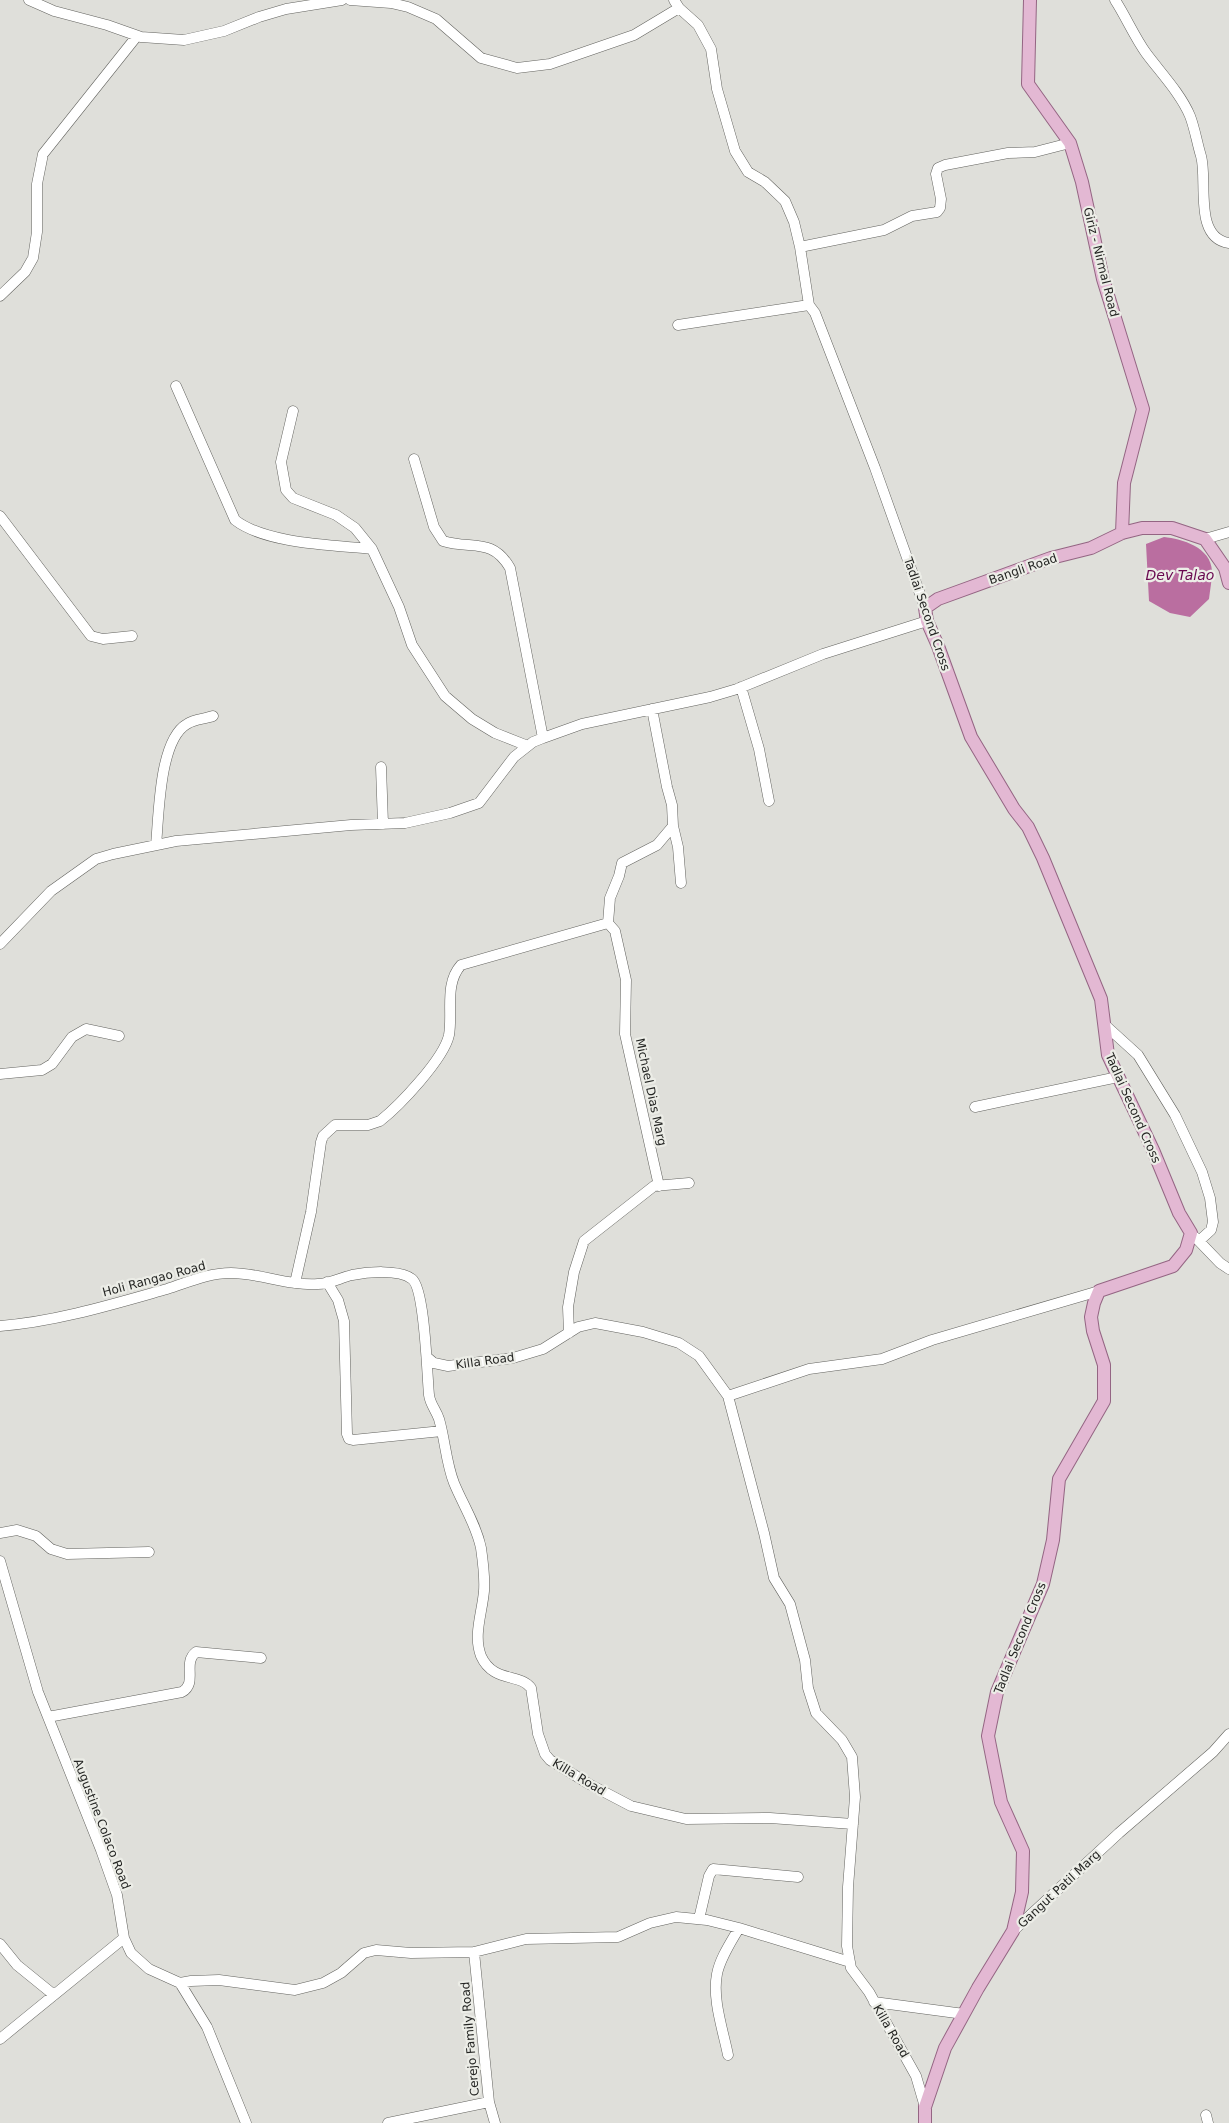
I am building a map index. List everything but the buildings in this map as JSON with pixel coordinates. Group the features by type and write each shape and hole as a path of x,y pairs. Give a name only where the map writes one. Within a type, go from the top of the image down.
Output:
{"main road":[{"name":"Giriz - Nirmal Road","path":"1030,0 1028,84 1070,143 1082,182 1103,279 1143,409 1124,482 1122,533"},
{"name":"Bangli Road","path":"925,608 938,600 1051,558 1091,548 1122,533 1142,528 1172,528 1205,538"},
{"path":"1205,538 1225,568 1229,583"},
{"name":"Tadlai Second Cross","path":"925,608 927,621 971,737 1014,809 1028,827 1042,858 1101,999 1108,1056 1153,1150 1178,1213 1195,1237"},
{"path":"1099,1291 1173,1266 1195,1237"},
{"name":"Tadlai Second Cross","path":"1013,1931 1022,1892 1023,1851 1001,1802 988,1736 997,1692 1042,1584 1053,1540 1059,1478 1104,1402 1104,1366 1093,1331 1092,1317 1094,1303 1099,1291"},
{"name":"Gangut Patil Marg","path":"925,2107 945,2048 1013,1931"},
{"name":"Killa Road","path":"925,2107 925,2123"}],"street":[{"path":"29,0 54,11 107,25 137,36 184,40 224,32 258,17 286,9 342,0"},
{"path":"350,0 391,2 408,8 436,20 481,58 517,68 550,64 634,35 677,4"},
{"path":"1115,0 1145,51 1189,114 1204,167 1202,192 1205,213 1212,233 1222,242 1229,243"},
{"name":"Tadlai Second Cross","path":"677,4 698,25 712,49 717,89 736,151 748,172 765,182 785,202 794,222 809,305 815,313 875,468 925,608"},
{"path":"0,296 25,272 33,258 37,232 37,184 43,154 137,36"},
{"path":"800,247 884,230 912,216 937,212 940,208 941,199 936,174 938,168 945,165 1008,153 1035,152 1070,143"},
{"path":"678,325 809,305"},
{"path":"176,386 235,520 244,528 273,538 372,549"},
{"path":"294,411 281,462 286,490 293,498 336,515 355,528 372,549 398,607 412,645 444,696 472,719 495,733 528,746"},
{"path":"414,459 434,527 443,541 452,544 485,546 496,550 505,559 510,568 542,738"},
{"path":"0,516 91,636 102,639 132,636"},
{"path":"1205,538 1229,532"},
{"path":"0,944 51,891 96,859 156,845 221,837 405,823 450,813 479,803 514,757 542,738 582,724 710,697 823,654 927,621"},
{"path":"740,687 759,749 769,802"},
{"path":"652,709 666,787 672,805 673,826 678,847 682,883"},
{"path":"156,845 161,787 172,741 187,724 213,716"},
{"path":"381,767 383,824"},
{"name":"Michael Dias Marg","path":"659,1186 625,1034 626,980 615,931 608,923 610,898 620,876 622,863 657,845 673,826"},
{"path":"295,1283 311,1212 323,1136 335,1125 368,1125 380,1121 438,1060 448,1036 451,983 455,972 461,965 608,923"},
{"path":"1105,1025 1138,1055 1175,1115 1202,1172 1210,1198 1212,1222 1211,1230 1195,1237"},
{"path":"0,1074 42,1070 52,1064 72,1036 86,1029 119,1036"},
{"path":"975,1107 1118,1077"},
{"path":"569,1333 568,1306 574,1272 584,1241 654,1186 689,1183"},
{"name":"Tadlai Second Cross","path":"1195,1237 1220,1263 1229,1269"},
{"name":"Holi Rangao Road","path":"0,1326 34,1322 88,1309 170,1288 202,1276 230,1273 260,1276 295,1283 320,1284 353,1275 396,1272 413,1280 418,1291 428,1358"},
{"path":"327,1282 338,1300 344,1321 347,1434 349,1439 442,1431"},
{"path":"728,1396 809,1369 882,1359 932,1340 1099,1291"},
{"name":"Killa Road","path":"428,1358 434,1363 448,1366 513,1358 543,1349 578,1327 595,1323 643,1332 679,1343 699,1356 728,1396 774,1578 790,1604 806,1660 808,1688 816,1713 842,1740 852,1757 855,1797 848,1897 847,1946 851,1968 874,2002 916,2076 925,2107"},
{"name":"Killa Road","path":"428,1358 430,1400 442,1431 453,1481 476,1529 481,1548 484,1590 476,1639 482,1658 490,1668 502,1677 523,1682 531,1688 538,1734 544,1754 550,1760 631,1806 652,1812 686,1819 770,1818 852,1824"},
{"path":"0,1532 17,1530 36,1536 51,1550 67,1554 149,1552"},
{"name":"Augustine Colaco Road","path":"0,1561 38,1692 117,1895 124,1938 131,1953 148,1969 180,1983 219,1980 295,1990 323,1983 341,1973 364,1953 376,1950 411,1953 474,1952 526,1939 618,1937 650,1923 676,1917 700,1919 739,1928 850,1962"},
{"path":"48,1717 182,1692 187,1689 190,1682 189,1663 196,1652 261,1658"},
{"name":"Gangut Patil Marg","path":"1013,1931 1119,1833 1213,1752 1229,1734"},
{"path":"700,1919 709,1876 713,1870 798,1878"},
{"path":"728,2056 717,2001 716,1982 717,1972 722,1959 739,1928"},
{"path":"0,2039 124,1938"},
{"path":"0,1944 17,1965 54,1995"},
{"name":"Cerejo Family Road","path":"474,1952 489,2102 495,2123"},
{"path":"180,1983 207,2026 246,2123"},
{"path":"874,2002 964,2014"},
{"path":"388,2123 489,2102"}],"water":[{"name":"Dev Talao","path":"1164,537 1187,542 1201,550 1207,556 1210,563 1212,574 1209,599 1190,617 1170,613 1149,601 1146,544"}]}
